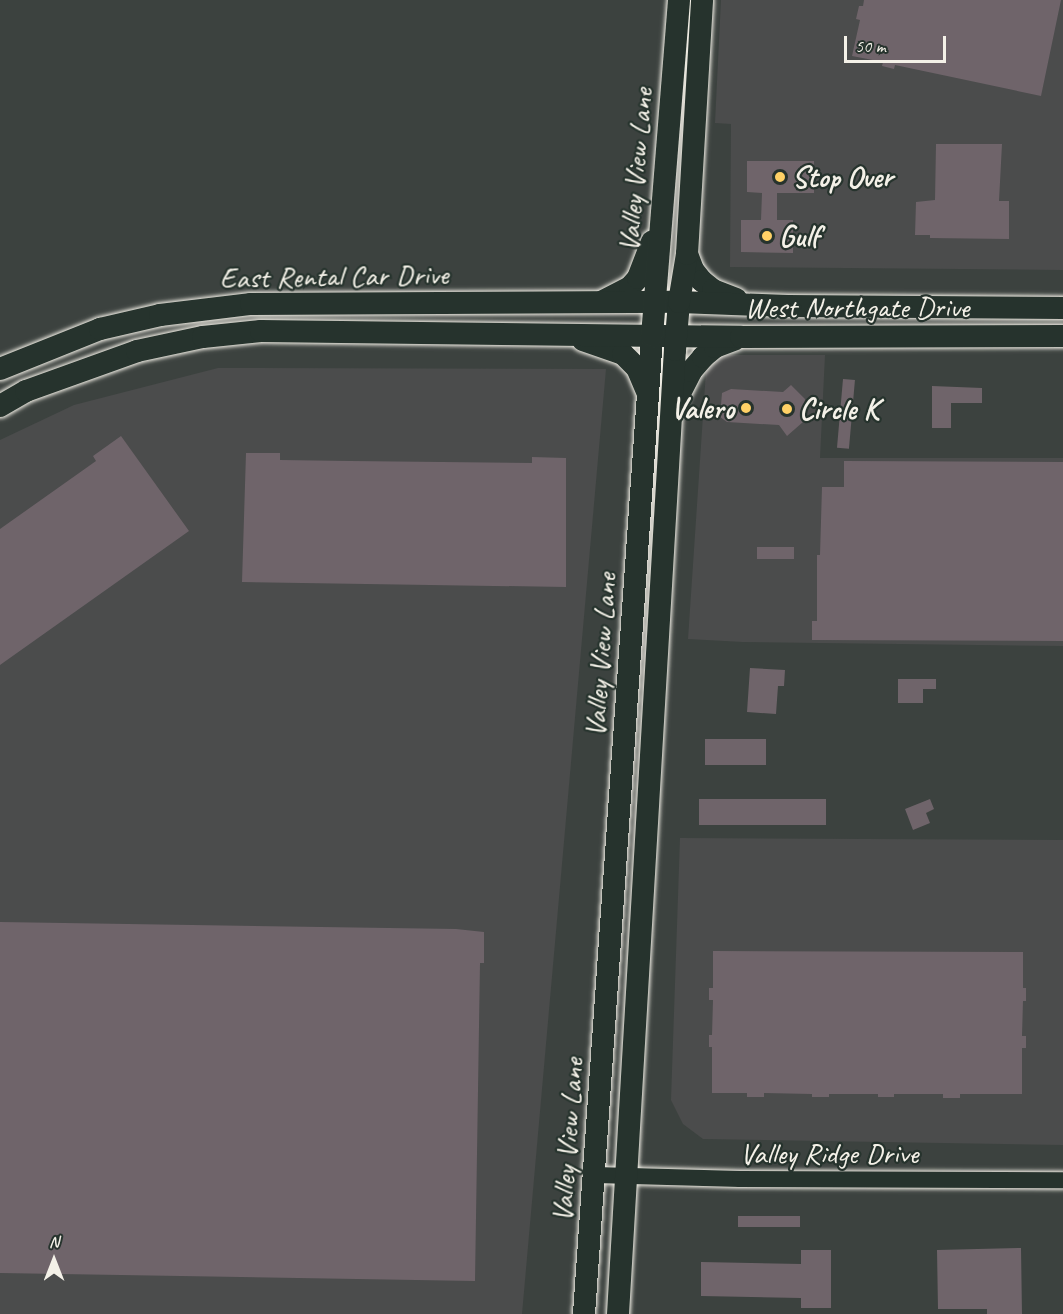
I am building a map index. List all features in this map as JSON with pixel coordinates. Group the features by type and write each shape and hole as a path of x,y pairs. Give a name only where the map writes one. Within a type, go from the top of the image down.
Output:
{"main road":[{"name":"Valley View Lane","path":"584,1314 652,336 679,0"},
{"name":"Valley View Lane","path":"618,1314 628,1178 643,874 676,335 687,254 702,0"},
{"path":"598,303 630,287 638,278 661,214"},
{"path":"687,254 693,270 713,290 728,298 788,306"},
{"name":"East Rental Car Drive","path":"0,369 100,329 192,309 251,304 679,302"},
{"name":"West Northgate Drive","path":"679,302 788,306 1063,308"},
{"path":"192,309 195,338"},
{"name":"East Rental Car Drive","path":"0,406 26,391 80,369 137,351 195,338 261,331 565,333 652,336"},
{"path":"565,333 623,354 637,368 648,395"},
{"name":"West Northgate Drive","path":"652,336 1063,336"},
{"path":"672,407 691,371 703,357 716,347 741,337"}],"street":[{"name":"Valley Ridge Drive","path":"595,1175 628,1178 1063,1180"}],"shaded area":[{"path":"721,0 1063,0 1063,270 730,267 731,124 715,123"},
{"path":"722,355 825,355 820,458 1063,458 1063,646 743,642 688,639 706,371"},
{"path":"218,368 606,369 522,1314 0,1314 0,440 74,405"},
{"path":"680,838 1063,840 1063,1145 703,1139 683,1124 671,1100"}],"building":[{"path":"864,0 1061,0 1041,96 895,65 894,69 882,66 883,62 852,56 860,20 856,19 859,6 863,6"},
{"path":"936,144 1002,144 999,201 1009,201 1009,239 930,238 930,235 915,235 916,202 935,200"},
{"path":"747,161 814,161 814,193 777,193 777,220 793,220 793,253 741,252 741,220 761,220 762,193 747,192"},
{"path":"843,379 855,380 849,449 837,448"},
{"path":"791,385 805,399 803,422 787,436 779,425 727,422 720,417 722,393 731,389 783,392"},
{"path":"932,386 982,388 982,403 951,403 951,428 932,428"},
{"path":"121,436 189,531 0,665 0,529 96,461 93,456"},
{"path":"246,453 280,453 280,460 532,463 532,457 566,458 566,587 242,582"},
{"path":"844,461 1063,462 1063,641 812,640 812,621 817,621 817,555 820,555 822,487 844,487"},
{"path":"757,547 794,547 794,559 757,559"},
{"path":"750,668 785,670 784,686 778,686 776,714 747,712"},
{"path":"898,679 936,679 936,689 923,689 923,703 898,703"},
{"path":"705,739 766,739 766,765 705,765"},
{"path":"699,799 826,799 826,825 699,825"},
{"path":"930,799 934,809 926,813 930,823 913,830 905,809"},
{"path":"0,922 456,929 484,932 484,963 480,963 475,1281 0,1273"},
{"path":"713,951 1023,952 1023,988 1026,988 1026,1001 1023,1001 1022,1036 1026,1036 1026,1048 1022,1048 1022,1094 960,1094 960,1098 943,1098 943,1094 894,1094 894,1097 878,1097 878,1094 829,1094 829,1097 812,1097 812,1094 764,1093 764,1097 747,1097 747,1093 712,1093 712,1047 709,1047 709,1035 712,1035 713,1000 709,1000 709,988 713,988"},
{"path":"738,1216 800,1216 800,1227 738,1227"},
{"path":"1021,1248 1022,1314 987,1314 987,1309 938,1309 937,1250"},
{"path":"801,1250 831,1250 831,1308 801,1308 801,1298 701,1296 701,1262 801,1264"}],"place":[{"name":"Stop Over","path":"780,177"},
{"name":"Gulf","path":"767,236"},
{"name":"Valero","path":"746,408"},
{"name":"Circle K","path":"787,409"}]}
